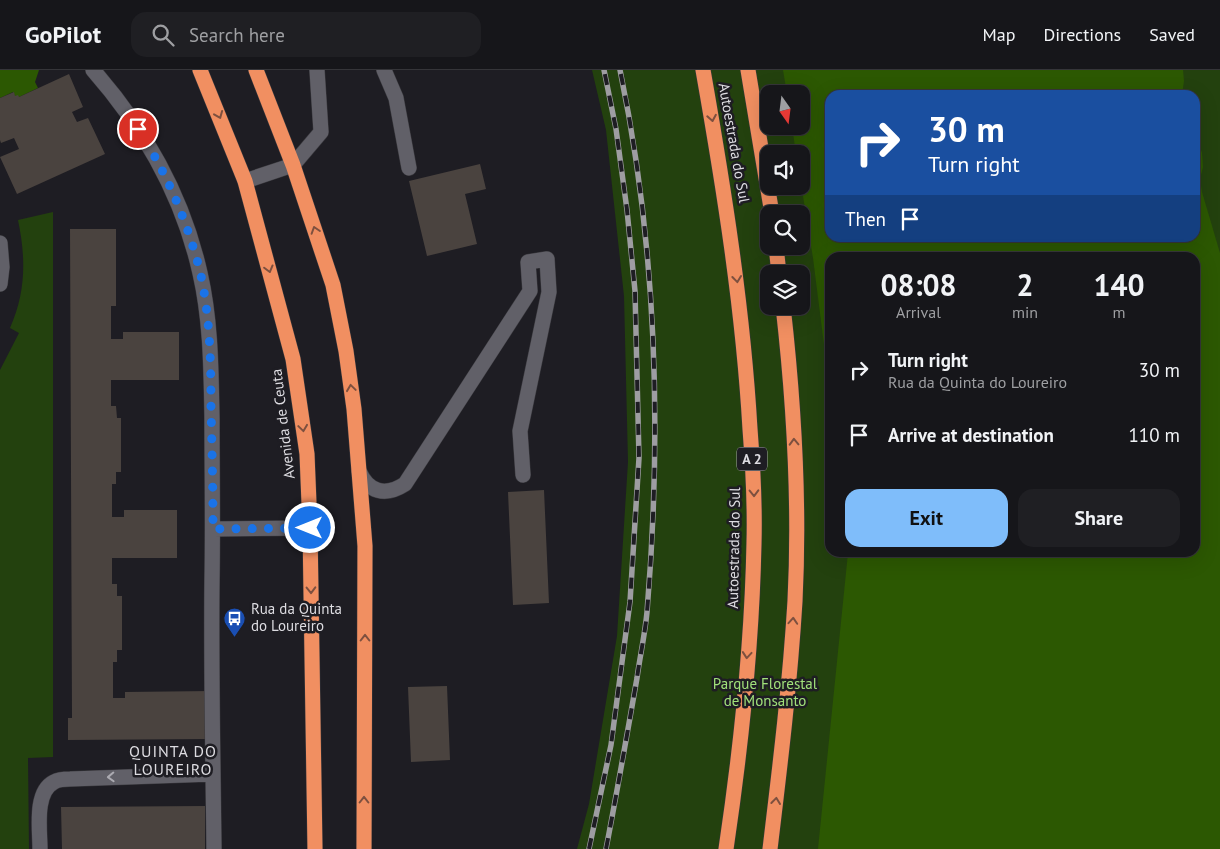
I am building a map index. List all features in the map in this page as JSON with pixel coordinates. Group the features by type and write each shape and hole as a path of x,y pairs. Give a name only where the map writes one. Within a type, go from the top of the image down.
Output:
{"highway":[{"name":"Avenida de Ceuta","path":"200,70 245,181 293,359 306,454 310,528 315,849"},
{"path":"256,70 294,165 333,285 346,351 354,409 365,546 364,849"},
{"name":"Autoestrada do Sul","path":"704,70 735,265 747,364 753,478 754,542 751,612 740,743 726,849"},
{"name":"Autoestrada do Sul","path":"748,70 770,205"},
{"path":"770,849 785,722 795,599 793,420 784,315"}],"street":[{"path":"93,70 130,116 165,175 179,206 200,272 210,340 213,529 211,646 214,849"},
{"path":"245,181 294,165 320,132 317,70"},
{"path":"384,70 396,98 409,168"},
{"path":"0,243 2,267 0,284"},
{"path":"359,471 363,480 369,486 378,490 396,490 405,484 530,291 528,262 547,260 549,292 520,431 523,475"},
{"path":"213,529 310,528"},
{"path":"40,849 40,800 54,782 70,778 213,774"}],"green space":[{"path":"0,70 39,70 35,82 38,88 19,97 15,96 13,92 0,98"},
{"name":"Parque Florestal de Monsanto","path":"592,70 1220,70 1220,849 577,849 589,804 617,636 628,462 624,296 606,130"},
{"path":"783,70 1183,70 1183,90 825,90 825,242 1200,242 1200,179 1220,253 1220,849 818,849 848,557 1200,557 1200,252 825,252 825,353 810,240 810,205 804,205 803,195 810,195 810,145 795,145 793,135 810,135 810,85 786,85"},
{"path":"1200,147 1203,167 1200,179"},
{"path":"53,212 53,757 28,758 29,849 0,849 0,370 19,333 10,328 19,301 23,275 21,234 18,220"}],"building":[{"path":"69,74 83,107 72,112 77,122 88,118 105,154 17,194 0,157 19,149 14,138 1,143 0,98 14,92 15,96 18,95 19,97"},
{"path":"480,164 486,189 465,194 477,244 427,256 409,181"},
{"path":"70,229 116,229 116,306 111,306 111,339 123,339 123,332 179,332 179,380 111,380 111,406 116,406 117,418 121,418 121,472 116,472 116,484 112,484 112,517 124,517 124,510 177,510 177,558 112,558 112,584 117,584 117,596 122,596 122,650 117,650 117,662 113,662 113,698 125,698 125,692 211,691 211,739 68,740 68,718 72,718"},
{"path":"544,490 549,603 513,605 508,492"},
{"path":"447,686 450,760 411,762 408,687"},
{"path":"205,806 205,849 62,849 61,807"}],"railway":[{"path":"589,849 611,745 630,602 639,458 635,291 616,129 604,70"},
{"path":"606,849 646,620 652,544 654,476 655,408 649,272 642,204 620,70"}],"place":[{"name":"Rua da Quinta do Loureiro","path":"235,637"}],"district":[{"name":"QUINTA DO LOUREIRO","path":"173,760"}],"route":[{"path":"138,129 165,175 179,206 200,272 210,340 213,529 310,528"}]}
